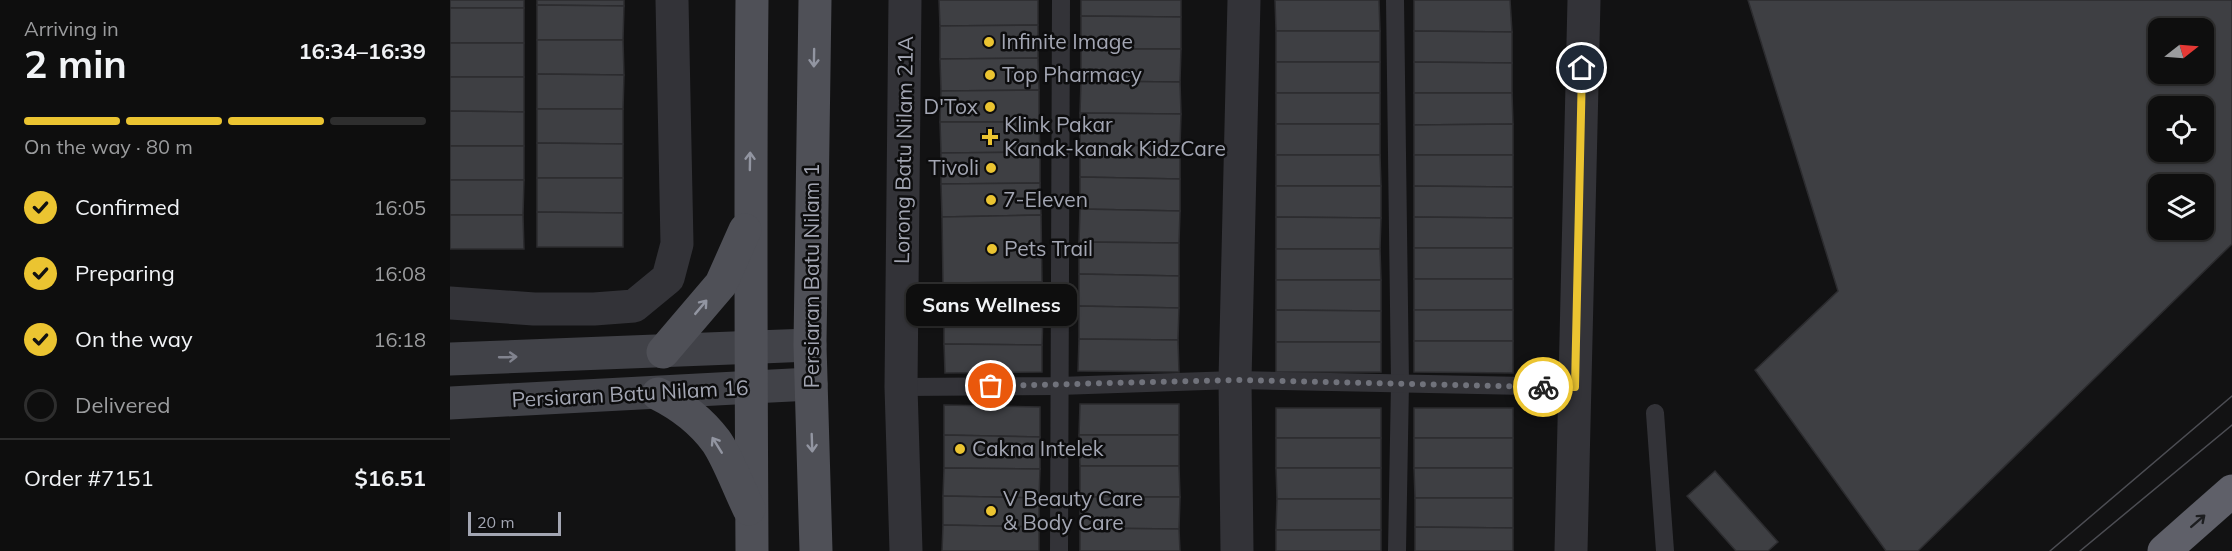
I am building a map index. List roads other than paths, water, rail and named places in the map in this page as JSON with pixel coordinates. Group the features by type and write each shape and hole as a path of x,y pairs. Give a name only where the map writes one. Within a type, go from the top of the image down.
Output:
{"highway":[{"path":"2164,551 2232,491"}],"main road":[{"path":"752,0 749,220 752,345 752,551"},
{"name":"Persiaran Batu Nilam 1","path":"815,0 810,345 816,551"},
{"path":"663,352 721,284 749,220"},
{"path":"658,394 675,403 697,420 717,442 752,516"}],"street":[{"path":"450,303 534,309 634,306 668,278 677,244 672,0"},
{"name":"Lorong Batu Nilam 21A","path":"905,0 901,387 906,551"},
{"path":"1237,551 1235,380 1244,0"},
{"path":"1571,551 1584,0"},
{"name":"Persiaran Batu Nilam 16","path":"450,359 663,352 752,345 810,345"},
{"name":"Persiaran Batu Nilam 16","path":"450,403 658,394 811,384"}],"lane":[{"path":"1059,551 1061,0"},
{"path":"1395,0 1400,383 1397,551"},
{"path":"901,387 1059,386 1235,380 1575,387"},
{"path":"1655,413 1665,551"}],"tram line":[{"path":"2050,551 2232,396"},
{"path":"2080,551 2232,425"}],"place":[{"name":"Infinite Image","path":"989,42"},
{"name":"Top Pharmacy","path":"990,75"},
{"name":"D'Tox","path":"990,107"},
{"name":"Klink Pakar Kanak-kanak KidzCare","path":"990,137"},
{"name":"Tivoli","path":"991,168"},
{"name":"7-Eleven","path":"991,200"},
{"name":"Pets Trail","path":"992,249"},
{"name":"Sans Wellness","path":"991,386"},
{"name":"Cakna Intelek","path":"960,449"},
{"name":"V Beauty Care & Body Care","path":"991,511"}]}
